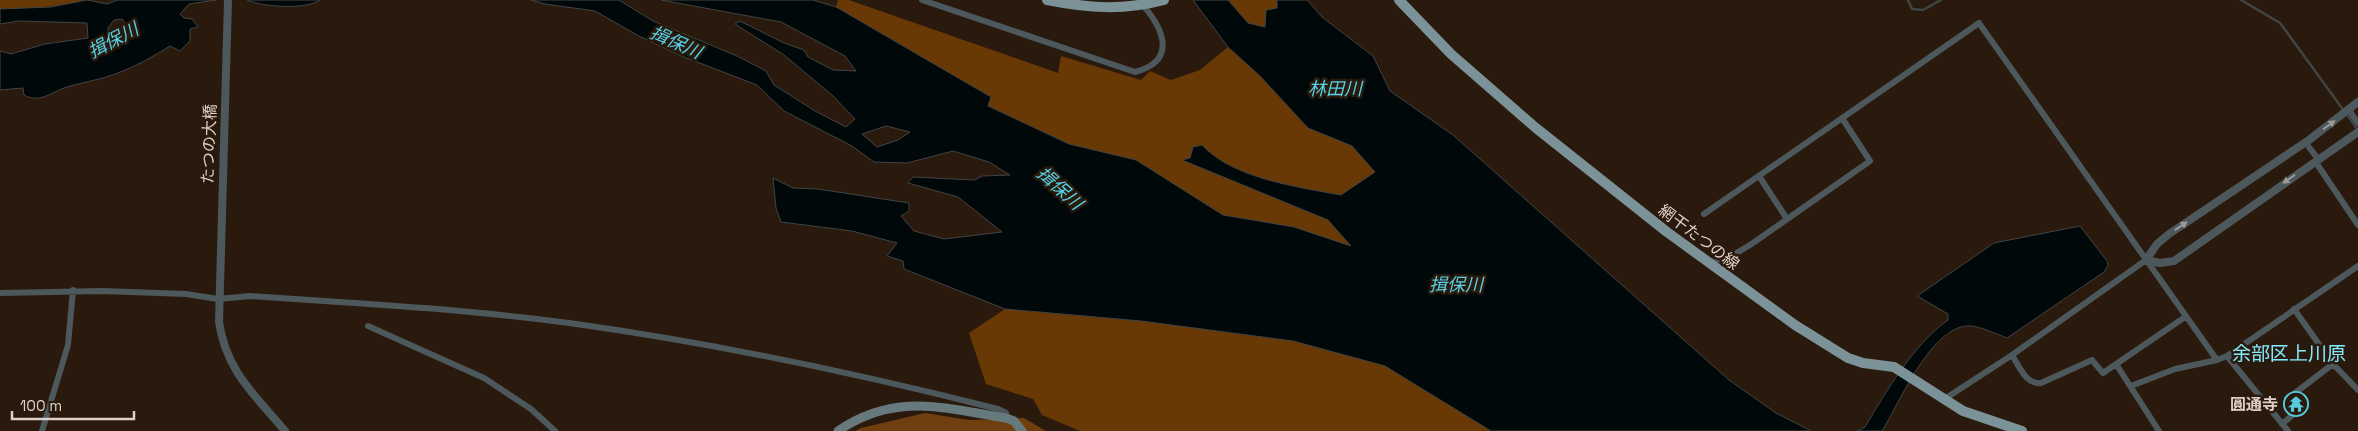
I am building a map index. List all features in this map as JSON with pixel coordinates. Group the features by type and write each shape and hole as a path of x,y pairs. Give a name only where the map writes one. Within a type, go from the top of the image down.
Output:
{"main road":[{"path":"1047,0 1085,8 1124,7 1143,2 1164,0"},
{"name":"網干たつの線","path":"1399,0 1451,54 1536,128 1666,232 1743,289 1833,350 1863,363 1894,367 1963,411 2022,431"},
{"path":"838,431 867,414 904,405 948,408 1006,418 1014,421 1022,431"}],"street":[{"name":"たつの大橋","path":"228,0 218,299 222,344 230,361 244,382 285,431"},
{"path":"922,0 1135,72 1148,68 1159,60 1164,40 1160,29 1143,2"},
{"path":"1704,214 1979,23 2217,360"},
{"path":"1943,400 2012,355 2146,260 2157,244 2169,234 2306,142 2358,102"},
{"path":"2349,110 2358,123"},
{"path":"1709,263 1735,254 1870,161 1842,118"},
{"path":"2146,260 2160,263 2174,261 2358,132"},
{"path":"2306,142 2358,224"},
{"path":"1759,176 1787,218"},
{"path":"2131,386 2174,369 2217,360 2227,356 2358,266"},
{"path":"42,431 68,345 72,290"},
{"path":"0,293 72,290 186,294 218,299 250,296 456,311 637,334 719,347 833,370 998,409 1006,413 1006,418"},
{"path":"2294,309 2333,364 2358,390"},
{"path":"2012,355 2029,381 2034,384 2041,383 2092,360 2103,373 2185,317"},
{"path":"368,326 484,378 530,409 555,431"},
{"path":"2227,356 2288,431"},
{"path":"2116,364 2159,431"},
{"path":"2282,424 2296,412 2287,399 2333,364"}],"shaded area":[{"path":"0,0 87,0 44,7 0,9"},
{"path":"838,0 849,0 1058,73 1061,56 1141,80 1150,71 1171,80 1200,70 1228,47 1260,76 1308,128 1352,146 1375,172 1341,195 1286,184 1248,173 1231,166 1202,145 1190,158 1183,159 1328,220 1352,247 1294,227 1223,215 1136,160 1069,144 988,106 991,97 836,7"},
{"path":"1228,0 1277,0 1277,8 1265,27 1248,23"},
{"path":"1005,309 1141,321 1293,341 1385,366 1491,431 1080,431 1042,415 1033,399 986,384 969,333"},
{"path":"925,413 969,420 1024,418 1046,431 855,431"}],"water":[{"name":"揖保川","path":"87,0 107,4 118,0 216,0 189,4 180,14 184,18 192,19 198,27 190,29 190,41 180,51 170,46 143,62 122,71 67,87 40,98 24,95 23,88 0,90 0,51 11,54 45,44 88,38 87,23 19,21 0,24 0,9 51,7","holes":["122,19 128,27 125,33 108,35 108,28 114,20"]},
{"path":"247,0 320,0 305,5 284,6"},
{"name":"揖保川","path":"531,0 619,0 653,21 737,56 766,71 774,85 815,111 846,127 855,119 832,95 784,55 735,24 740,21 784,43 804,50 808,57 833,70 856,71 845,56 781,22 661,0 813,0 836,7 991,97 988,106 1069,144 1136,160 1223,215 1294,227 1351,246 1328,220 1182,160 1190,158 1193,147 1202,145 1230,166 1248,173 1286,184 1341,195 1375,172 1352,146 1308,128 1260,76 1228,47 1193,0 1228,0 1248,23 1265,27 1266,10 1277,8 1277,0 1307,0 1322,17 1373,56 1390,91 1453,135 1729,380 1776,413 1811,431 1491,431 1385,366 1293,341 1141,321 1005,309 904,269 903,261 887,256 897,243 852,231 781,222 776,208 773,178 793,188 818,189 909,203 909,211 901,216 914,231 944,239 1002,232 958,197 908,183 913,177 975,180 982,176 1010,175 989,162 953,151 907,163 874,162 852,146 784,111 757,85 679,55 639,36 595,11 545,4","holes":["886,126 910,132 898,140 877,147 862,134"]},
{"path":"2080,226 2107,261 2108,265 2104,272 2007,338 1971,326 1957,329 1943,337 1918,367 1882,431 1857,431 1865,427 1912,355 1935,330 1948,320 1948,314 1917,296 1994,243"}],"waterway":[{"path":"1908,0 1912,9 1923,10 1941,0"},
{"path":"2241,0 2280,23 2358,130"}],"place":[{"name":"圓通寺","path":"2296,404"}],"district":[{"name":"余部区上川原","path":"2289,353"}],"water label":[{"name":"林田川","path":"1335,88"}]}
